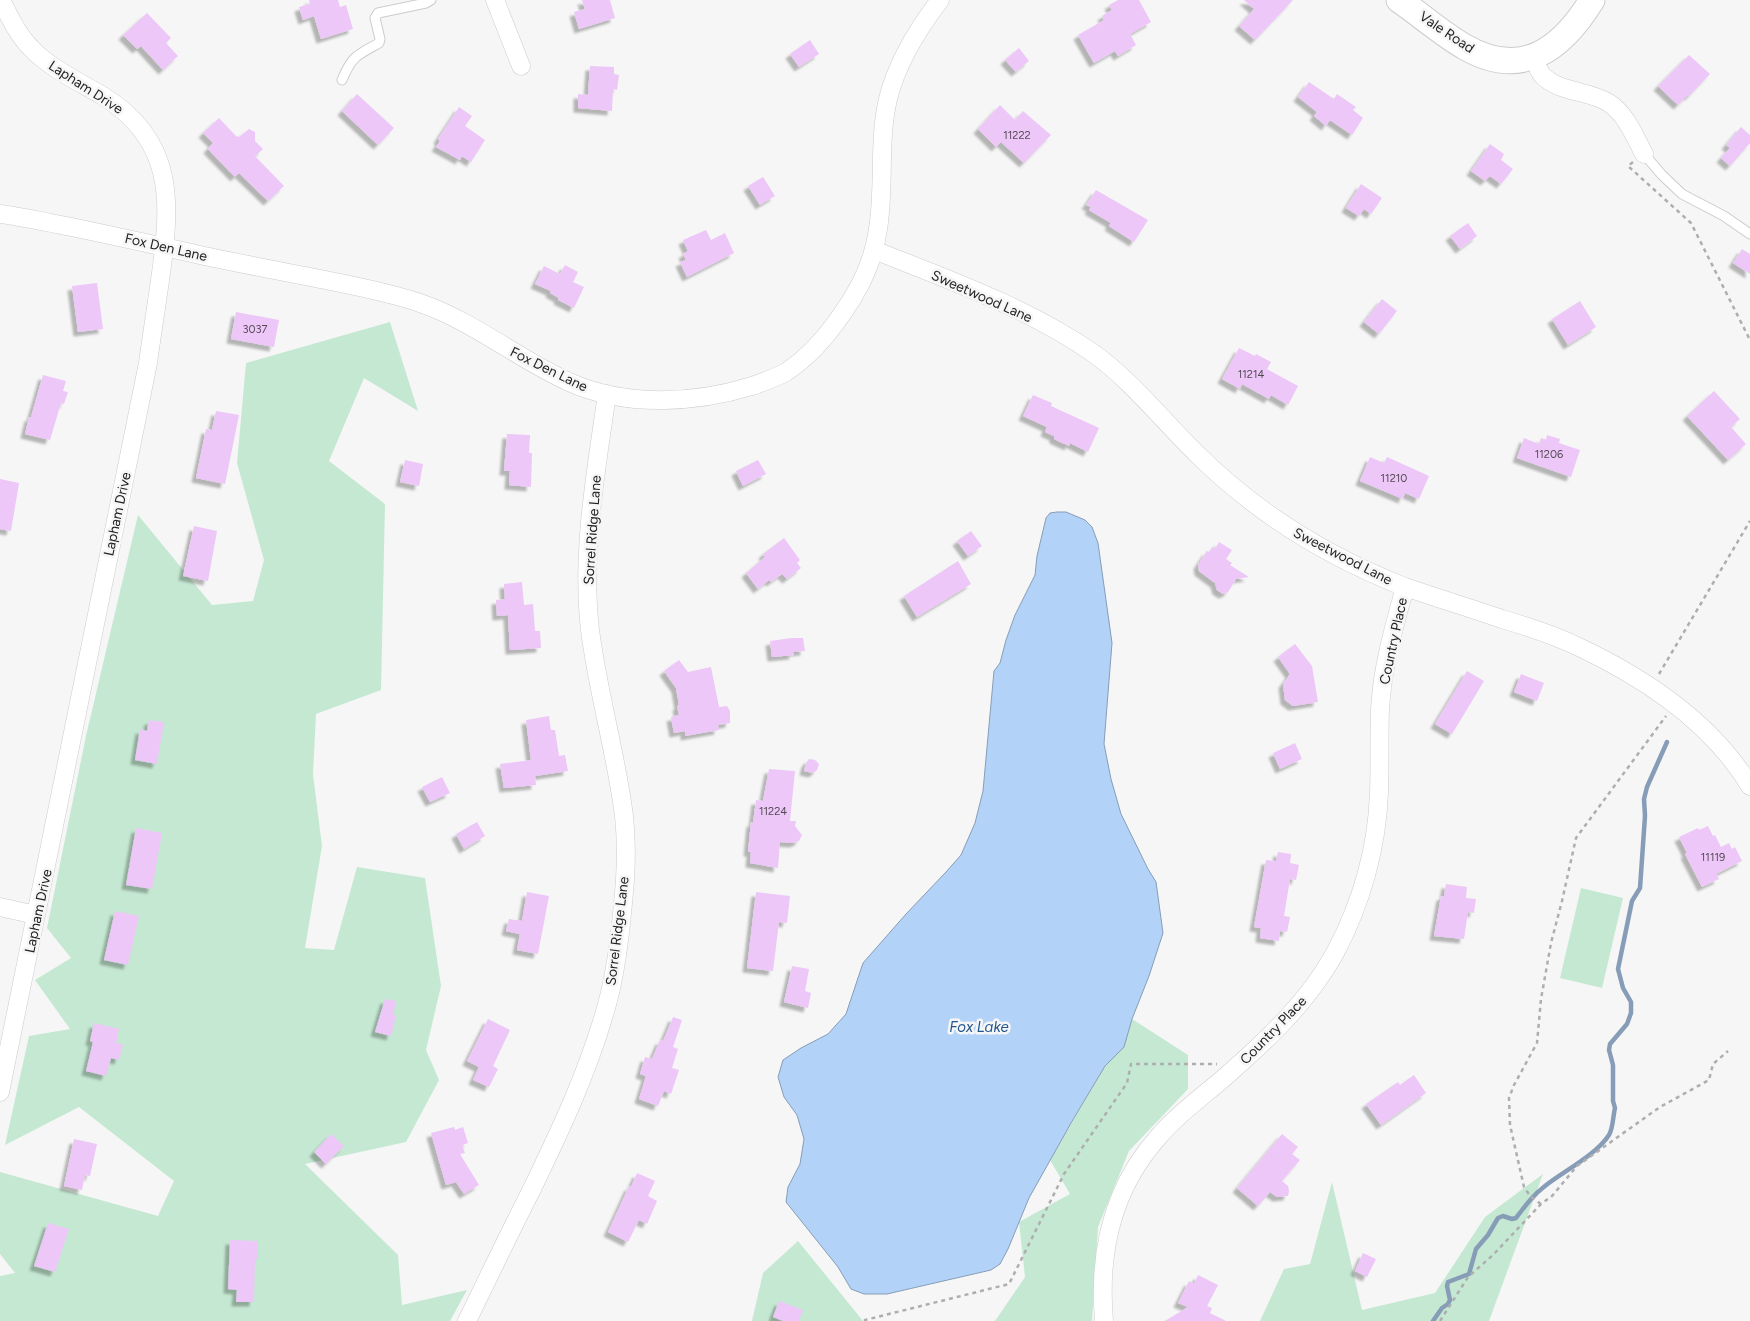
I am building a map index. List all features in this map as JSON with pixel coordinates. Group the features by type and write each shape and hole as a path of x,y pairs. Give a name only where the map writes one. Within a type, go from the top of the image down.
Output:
{"main road":[{"name":"Vale Road","path":"1399,0 1465,47 1482,55 1501,60 1518,60 1534,57 1554,46 1569,32 1592,0"}],"street":[{"name":"Lapham Drive","path":"0,1092 148,363 164,246 167,203 164,177 159,160 142,130 130,116 109,100 44,60 30,48 1,0"},
{"path":"495,0 521,66"},
{"name":"Fox Den Lane","path":"0,214 374,290 421,303 447,314 570,382 607,394 634,399 701,397 731,392 769,380 786,372 809,355 844,311 866,272 874,250 879,227 884,124 888,98 906,50 940,0"},
{"path":"1534,57 1542,75 1558,86 1598,97 1610,104 1620,113 1644,154"},
{"name":"Sweetwood Lane","path":"874,250 1003,302 1094,354 1133,387 1210,466 1261,510 1325,551 1405,587 1544,632 1581,648 1650,688 1689,715 1711,736 1731,759 1750,786"},
{"name":"Sorrel Ridge Lane","path":"467,1321 576,1094 607,1006 615,965 623,902 625,861 624,819 596,672 588,607 589,542 593,496 607,394"},
{"name":"Country Place","path":"1104,1321 1102,1274 1105,1247 1115,1207 1127,1182 1159,1135 1262,1044 1294,1011 1316,984 1350,922 1368,866 1377,818 1380,709 1383,683 1392,634 1405,587"},
{"path":"0,907 36,915"}],"lane":[{"path":"342,80 348,65 360,53 379,43 380,39 375,18 378,13 426,4 431,0"},
{"path":"1644,154 1682,194 1724,216 1750,234"}],"path":[{"path":"1644,154 1628,166 1691,223 1750,340"},
{"path":"1650,688 1750,520"},
{"path":"1541,1204 1530,1196 1524,1187 1510,1125 1509,1098 1537,1043 1541,999 1551,943 1576,838 1674,704"},
{"path":"1440,1321 1468,1277 1541,1204 1552,1196 1577,1166 1660,1107 1709,1080 1713,1064 1728,1051"},
{"path":"866,1321 1009,1284 1064,1174 1127,1083 1131,1064 1240,1064"}],"green space":[{"path":"390,322 418,411 364,378 329,461 385,504 381,690 316,714 313,774 322,846 305,948 334,950 357,867 425,878 441,986 426,1050 439,1080 406,1142 305,1164 398,1255 402,1305 467,1290 450,1321 0,1321 0,1276 15,1273 0,1254 0,1172 158,1216 174,1181 79,1107 5,1145 29,1036 70,1029 35,980 71,958 47,928 86,736 138,515 212,605 253,601 264,560 237,463 246,363"},
{"path":"1581,888 1623,898 1602,988 1560,978"},
{"path":"1132,1019 1188,1055 1188,1089 1129,1151 1098,1227 1092,1321 995,1321 1025,1277 1019,1222 1070,1194 1050,1160 1105,1066 1124,1046"},
{"path":"1543,1174 1489,1321 1260,1321 1284,1269 1310,1264 1332,1182 1362,1310 1435,1293 1485,1217"},
{"path":"798,1241 863,1321 752,1321 763,1273"}],"water":[{"name":"Fox Lake","path":"1066,512 1085,520 1092,527 1098,543 1112,643 1104,744 1121,814 1156,882 1163,933 1124,1047 1105,1066 1071,1123 1029,1198 1000,1264 991,1270 887,1294 864,1294 851,1289 838,1267 786,1202 788,1187 800,1164 804,1139 797,1115 784,1097 778,1077 783,1060 828,1034 846,1014 863,963 961,855 975,823 983,791 994,671 1000,663 1015,615 1035,575 1037,556 1046,518 1050,513"}],"building":[{"path":"309,0 338,0 340,7 346,5 353,29 321,39 314,16 303,20 299,7 310,4"},
{"path":"582,0 610,0 615,18 579,29 574,12 585,9"},
{"path":"1118,0 1139,0 1151,22 1130,34 1136,45 1118,56 1115,51 1094,63 1078,35 1104,20 1102,16 1112,10 1109,5"},
{"path":"1244,0 1293,0 1255,40 1239,26 1254,9"},
{"path":"147,13 171,38 166,43 178,56 163,70 141,46 137,49 123,35"},
{"path":"810,40 819,54 799,67 790,54"},
{"path":"1019,48 1029,61 1016,72 1005,60"},
{"path":"1689,55 1710,74 1678,105 1658,86"},
{"path":"590,66 614,67 614,74 619,75 617,90 613,89 612,111 578,108 578,94 588,95"},
{"path":"1309,82 1334,99 1337,94 1356,107 1353,110 1363,118 1352,135 1330,120 1326,126 1314,116 1317,112 1298,97"},
{"path":"357,94 394,128 378,145 342,111"},
{"path":"1000,105 1015,120 1023,111 1051,135 1024,163 1001,142 996,147 978,129"},
{"path":"459,107 472,116 465,126 485,140 471,162 462,156 460,160 436,147 440,141 438,139"},
{"path":"219,118 236,136 239,137 249,129 255,132 255,141 263,149 255,156 284,186 268,201 239,173 235,177 208,149 213,143 203,133"},
{"path":"1741,127 1750,135 1750,143 1730,166 1721,158 1730,148 1726,145"},
{"path":"1490,144 1504,154 1501,160 1513,169 1501,184 1490,176 1485,181 1471,171"},
{"path":"763,177 775,196 760,205 748,186"},
{"path":"1361,184 1382,198 1371,214 1364,209 1359,216 1346,208"},
{"path":"1096,190 1148,220 1134,242 1109,226 1111,223 1089,210 1091,207 1086,205"},
{"path":"1468,223 1477,236 1460,249 1450,236"},
{"path":"706,230 711,240 725,233 734,253 687,277 680,262 686,260 683,254 688,251 683,240"},
{"path":"1742,249 1750,254 1750,274 1733,263"},
{"path":"565,265 578,272 573,282 584,287 574,308 558,300 559,298 550,293 551,291 535,284 544,266 560,274"},
{"path":"97,283 103,329 78,332 72,286"},
{"path":"1382,299 1397,311 1379,334 1364,322"},
{"path":"1580,301 1596,327 1568,345 1552,319"},
{"path":"236,312 279,320 274,347 231,339"},
{"path":"1239,348 1271,362 1267,369 1298,386 1288,405 1271,395 1269,399 1242,384 1240,389 1222,379"},
{"path":"43,375 66,381 63,391 68,392 64,404 61,403 50,440 25,434"},
{"path":"1714,391 1740,419 1731,427 1746,444 1728,460 1687,416"},
{"path":"1033,395 1052,403 1051,406 1099,428 1088,452 1070,443 1069,446 1054,439 1054,436 1045,432 1047,427 1023,416"},
{"path":"216,411 239,415 225,484 196,478 206,429 212,430"},
{"path":"507,434 530,435 529,453 532,453 531,487 509,485 510,471 504,471"},
{"path":"1547,435 1560,439 1559,443 1580,450 1571,477 1517,458 1524,438 1539,444 1541,438 1546,440"},
{"path":"1370,457 1384,463 1387,457 1429,476 1419,499 1405,493 1403,499 1360,481"},
{"path":"405,460 423,464 419,486 400,482"},
{"path":"758,460 766,474 743,486 736,471"},
{"path":"0,479 19,483 11,531 0,529"},
{"path":"194,526 217,531 208,581 183,576"},
{"path":"971,531 982,546 968,556 957,541"},
{"path":"784,538 800,560 797,563 801,568 787,579 782,574 771,582 769,580 758,589 746,573 765,557 763,554"},
{"path":"1219,542 1232,550 1226,559 1232,563 1230,565 1249,577 1236,579 1228,592 1223,594 1217,590 1215,583 1199,571 1198,565 1207,551 1209,552 1212,547 1215,549"},
{"path":"958,561 971,584 917,617 904,596"},
{"path":"522,582 524,605 533,604 535,631 540,631 541,648 510,650 508,615 497,616 496,600 505,599 504,584"},
{"path":"803,638 805,651 793,652 794,655 772,657 770,641"},
{"path":"1295,644 1312,666 1318,702 1293,706 1285,700 1283,684 1290,674 1278,657"},
{"path":"679,660 688,672 711,667 719,707 727,706 730,711 730,723 718,725 719,730 685,736 685,731 674,733 671,717 679,715 677,706 679,705 676,688 664,671"},
{"path":"1467,671 1484,681 1452,734 1435,724"},
{"path":"1521,674 1544,683 1537,701 1514,692"},
{"path":"549,716 551,730 555,730 559,756 565,755 568,771 535,776 536,785 504,788 500,764 531,760 526,720"},
{"path":"149,720 164,722 157,764 135,760 140,729 147,731"},
{"path":"1295,743 1302,759 1280,769 1273,753"},
{"path":"809,759 815,760 819,764 817,770 813,773 804,771"},
{"path":"769,769 795,771 790,821 796,821 795,826 802,835 799,841 794,843 780,842 778,868 750,863 751,852 748,852 751,822 753,823 756,800 763,801"},
{"path":"442,777 450,793 430,802 422,787"},
{"path":"477,822 485,836 464,849 456,834"},
{"path":"1708,826 1721,847 1729,843 1732,849 1735,847 1742,861 1716,874 1719,879 1702,887 1685,854 1687,853 1679,837 1698,828 1699,830"},
{"path":"136,828 162,833 152,889 126,885"},
{"path":"1278,852 1291,854 1290,863 1299,865 1296,880 1290,879 1284,916 1290,917 1287,932 1280,931 1279,941 1260,938 1261,928 1254,927 1266,860 1276,861"},
{"path":"1446,884 1467,887 1466,898 1476,899 1474,913 1468,912 1464,939 1434,936 1441,896 1444,896"},
{"path":"527,892 549,896 538,954 517,950 520,934 506,931 509,919 522,921"},
{"path":"756,892 790,896 787,923 779,922 773,971 747,968"},
{"path":"115,911 139,916 128,965 104,960"},
{"path":"792,966 809,969 805,991 811,993 808,1008 784,1002"},
{"path":"385,999 396,1001 393,1015 396,1015 391,1036 375,1032"},
{"path":"673,1017 682,1020 673,1047 678,1049 672,1068 679,1070 671,1094 664,1091 658,1106 639,1099 646,1076 640,1074 645,1057 652,1059 660,1040 663,1041"},
{"path":"488,1019 510,1030 493,1066 498,1069 489,1087 473,1080 479,1067 467,1061"},
{"path":"94,1023 119,1029 116,1043 123,1044 119,1060 111,1058 106,1076 86,1071 93,1042 90,1041"},
{"path":"1414,1075 1426,1093 1381,1125 1366,1104 1398,1082 1400,1085"},
{"path":"454,1127 455,1130 463,1127 468,1143 462,1145 465,1153 460,1154 479,1185 464,1194 456,1182 446,1185 431,1133"},
{"path":"331,1134 344,1146 326,1164 314,1152"},
{"path":"1282,1134 1298,1147 1292,1154 1300,1160 1282,1181 1288,1186 1288,1196 1277,1197 1270,1192 1258,1206 1237,1188"},
{"path":"74,1139 97,1144 90,1176 85,1175 82,1190 64,1186"},
{"path":"637,1173 655,1181 648,1196 657,1201 647,1224 639,1220 628,1242 608,1232"},
{"path":"48,1223 69,1229 55,1272 34,1266"},
{"path":"230,1240 258,1241 258,1259 255,1259 254,1302 236,1302 237,1290 228,1289"},
{"path":"1363,1253 1376,1259 1367,1277 1355,1271"},
{"path":"1198,1275 1218,1285 1207,1306 1212,1308 1210,1313 1226,1321 1165,1321 1188,1307 1178,1303 1189,1281 1194,1284"},
{"path":"779,1301 803,1310 799,1321 783,1321 773,1317"}],"waterway":[{"path":"1433,1321 1450,1300 1448,1282 1469,1274 1476,1249 1488,1235 1498,1218 1503,1216 1512,1219 1516,1218 1541,1189 1588,1156 1609,1135 1615,1108 1610,1044 1627,1024 1631,1013 1631,1002 1623,988 1618,969 1632,901 1640,888 1645,816 1644,799 1647,787 1667,742"}]}
